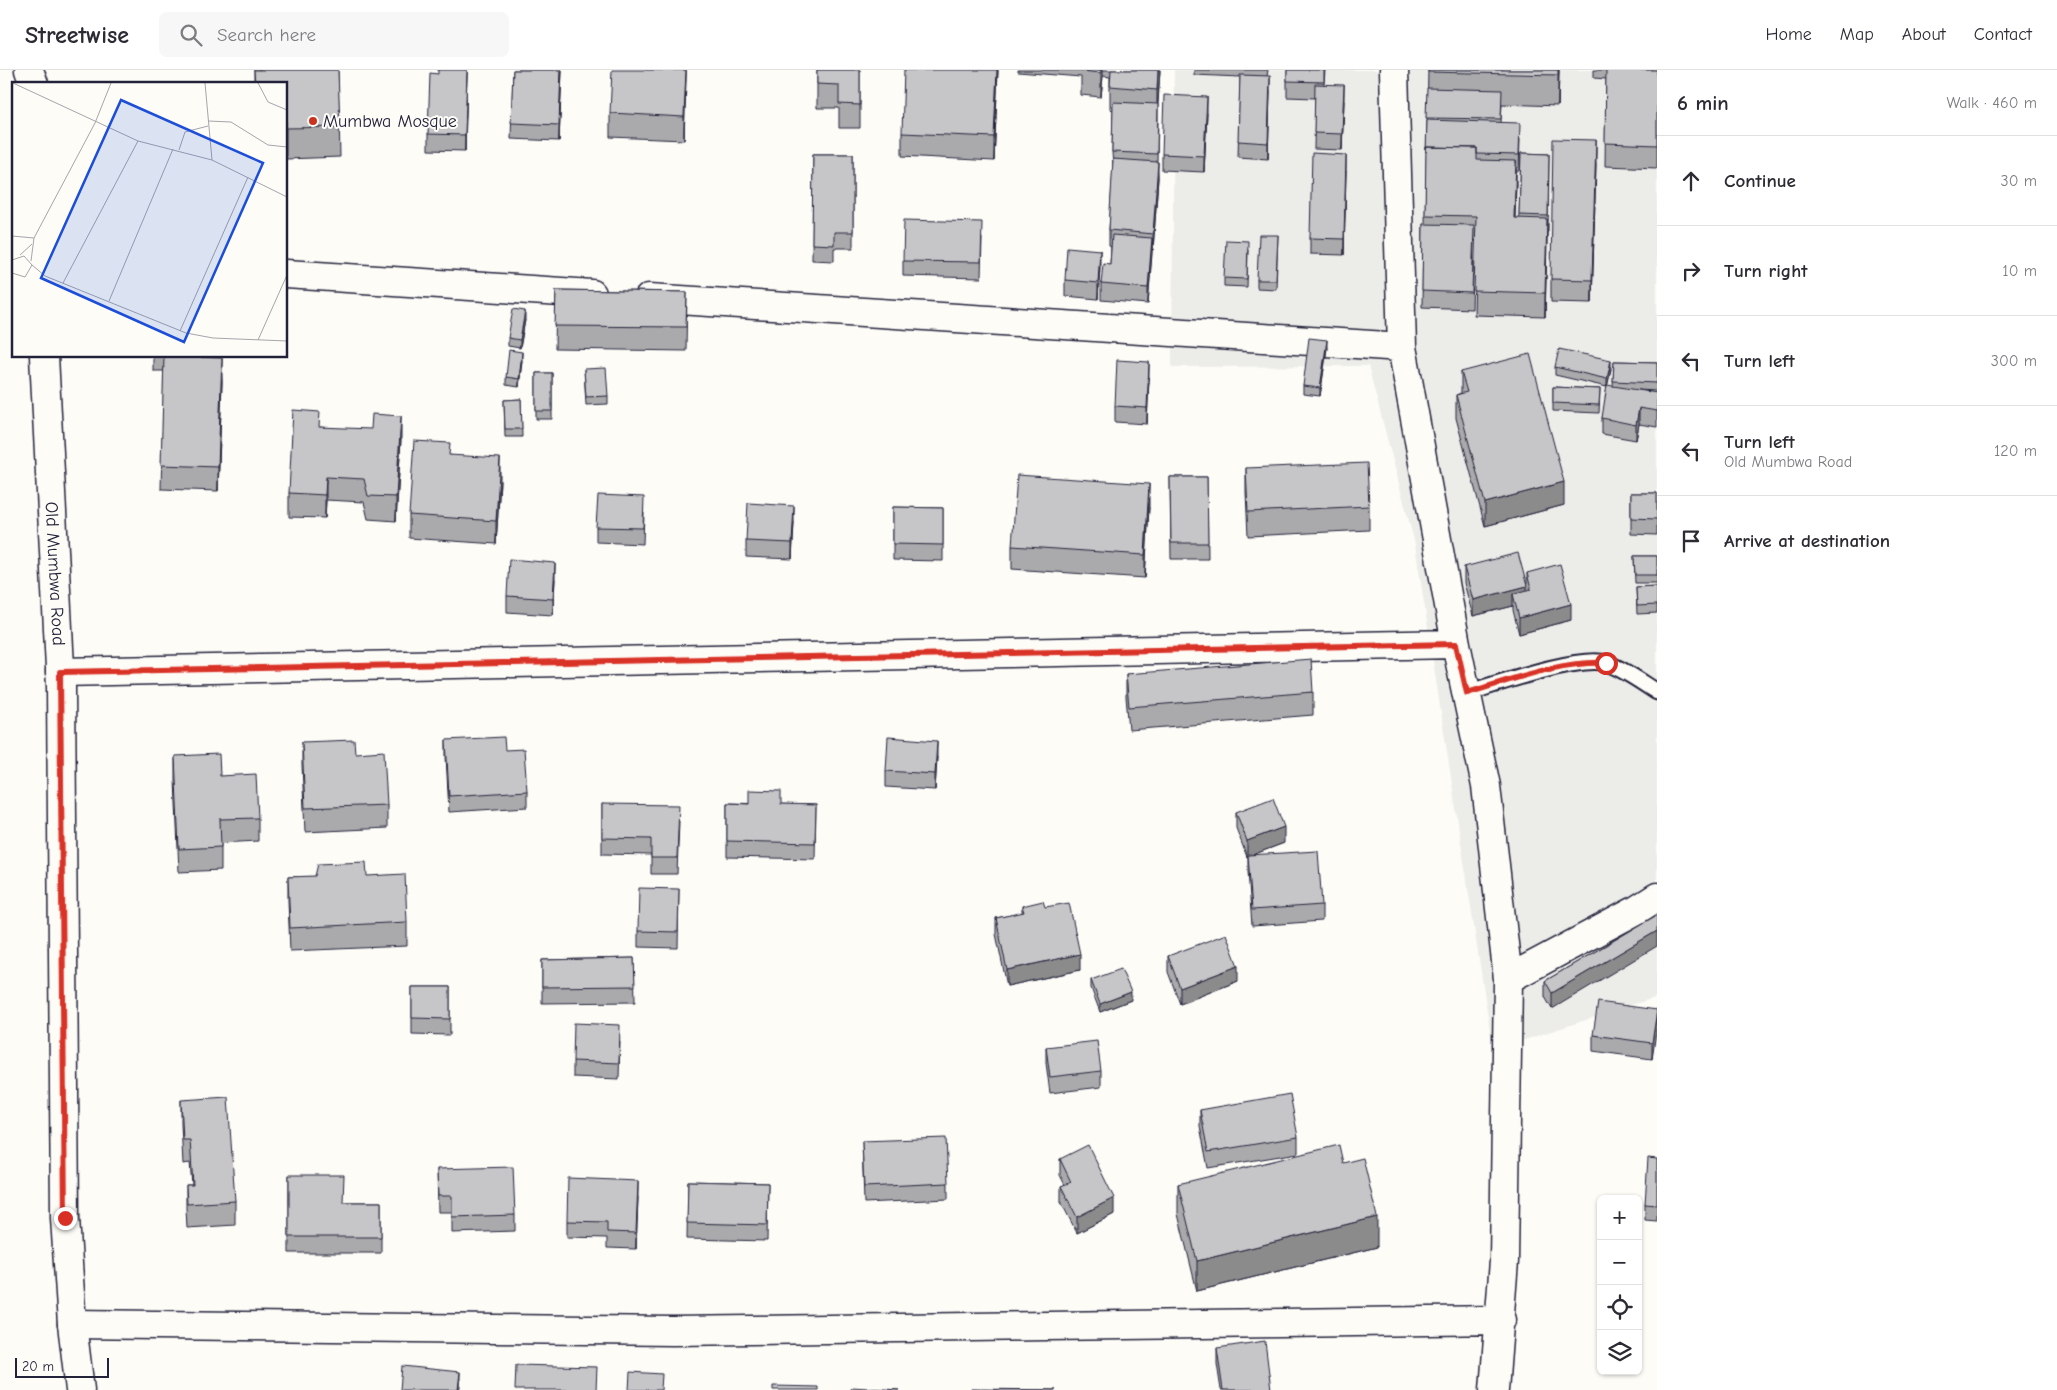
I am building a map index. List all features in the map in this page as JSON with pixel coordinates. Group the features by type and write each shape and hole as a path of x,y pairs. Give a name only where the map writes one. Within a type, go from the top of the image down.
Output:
{"street":[{"path":"29,70 34,82"},
{"path":"36,82 40,70"},
{"path":"1394,70 1402,347 1456,644 1486,786 1508,979 1504,1261 1501,1320 1494,1390"},
{"path":"288,274 1402,347"},
{"name":"Old Mumbwa Road","path":"44,358 60,672 65,1218 72,1324 80,1390"},
{"path":"60,672 1456,644"},
{"path":"1508,979 1635,911 1657,897"},
{"path":"72,1324 673,1331 1501,1320"}],"lane":[{"path":"1467,693 1556,667 1585,662 1606,663 1657,692"}],"shaded area":[{"path":"1174,70 1657,70 1657,997 1493,1050 1415,544 1368,366 1172,367"}],"building":[{"path":"254,70 338,70 340,127 288,128 288,82 255,82"},
{"path":"438,70 467,70 465,135 428,134 430,73 438,74"},
{"path":"513,70 561,70 559,125 511,123"},
{"path":"612,70 686,70 684,117 610,113"},
{"path":"817,70 860,70 860,105 839,104 839,85 817,84"},
{"path":"904,70 997,70 994,137 902,133"},
{"path":"1101,70 1101,73 1081,71"},
{"path":"1111,70 1158,70 1157,90 1110,86"},
{"path":"1287,70 1324,70 1324,82 1287,81"},
{"path":"1428,70 1558,70 1558,75 1428,72"},
{"path":"1606,70 1657,70 1657,145 1605,143"},
{"path":"1240,75 1270,76 1268,143 1238,141"},
{"path":"1315,84 1344,85 1342,134 1314,133"},
{"path":"1427,88 1502,90 1501,119 1426,118"},
{"path":"1164,95 1207,97 1204,156 1162,154"},
{"path":"1113,102 1158,104 1157,154 1112,152"},
{"path":"1427,120 1520,123 1519,155 1477,154 1477,148 1426,147"},
{"path":"1553,139 1596,140 1592,280 1551,279"},
{"path":"1426,147 1477,148 1477,160 1516,161 1514,218 1547,219 1545,293 1474,291 1476,216 1425,215"},
{"path":"1312,153 1346,155 1344,239 1310,238"},
{"path":"1521,153 1549,154 1548,216 1519,215"},
{"path":"813,154 853,154 853,232 834,232 834,245 812,244"},
{"path":"1113,159 1158,162 1153,234 1109,230"},
{"path":"904,220 982,222 981,262 903,261"},
{"path":"1423,224 1474,225 1472,293 1422,291"},
{"path":"1112,235 1152,238 1148,288 1101,284 1103,263 1110,264"},
{"path":"1259,235 1278,235 1276,280 1257,280"},
{"path":"1226,240 1248,241 1247,279 1224,278"},
{"path":"1067,247 1100,250 1098,283 1065,280"},
{"path":"556,290 687,292 686,327 555,326"},
{"path":"513,309 525,311 520,340 508,338"},
{"path":"1309,338 1327,340 1320,388 1303,386"},
{"path":"1559,349 1611,360 1607,379 1555,367"},
{"path":"509,350 522,352 519,379 506,377"},
{"path":"1530,354 1564,482 1485,503 1456,395 1467,392 1461,372"},
{"path":"164,358 222,358 218,467 161,465"},
{"path":"1117,360 1149,362 1147,408 1115,406"},
{"path":"1614,361 1657,362 1657,383 1613,381"},
{"path":"606,368 608,396 586,397 584,369"},
{"path":"536,373 552,373 552,411 536,411"},
{"path":"1607,385 1657,393 1657,411 1639,408 1636,425 1602,418"},
{"path":"1553,387 1600,389 1599,405 1553,403"},
{"path":"521,399 522,429 505,429 504,400"},
{"path":"293,410 320,412 319,427 371,429 372,414 401,416 396,497 368,496 364,479 326,477 325,495 289,493"},
{"path":"414,441 450,443 449,455 500,458 496,521 409,515"},
{"path":"1367,463 1369,506 1248,512 1246,468"},
{"path":"1017,475 1149,484 1145,555 1012,546"},
{"path":"1170,477 1207,477 1208,543 1171,543"},
{"path":"1631,493 1657,493 1657,519 1631,518"},
{"path":"598,495 644,497 643,528 596,527"},
{"path":"748,503 794,506 792,543 746,541"},
{"path":"893,507 943,508 943,545 893,544"},
{"path":"1518,553 1527,586 1473,600 1464,567"},
{"path":"1634,556 1657,556 1657,575 1635,575"},
{"path":"509,559 555,563 553,599 507,596"},
{"path":"1560,564 1571,604 1519,618 1513,594 1531,589 1527,573"},
{"path":"1657,586 1657,605 1637,606 1636,587"},
{"path":"1311,659 1313,692 1129,707 1126,674"},
{"path":"504,737 505,750 524,749 527,791 449,796 446,740"},
{"path":"888,737 937,741 935,774 886,771"},
{"path":"354,740 355,753 384,751 387,805 305,808 302,742"},
{"path":"219,754 220,776 256,774 258,818 220,819 221,847 179,849 175,756"},
{"path":"749,790 781,791 781,804 816,805 815,843 727,841 727,803 749,804"},
{"path":"1273,798 1284,827 1247,841 1236,812"},
{"path":"602,804 679,805 677,858 651,858 651,839 602,838"},
{"path":"1318,851 1322,905 1252,910 1248,855"},
{"path":"366,862 367,876 405,874 407,922 290,928 288,877 315,876 318,864"},
{"path":"639,888 679,889 678,932 638,931"},
{"path":"1043,901 1045,907 1069,903 1080,954 1007,970 996,918 1024,912 1022,906"},
{"path":"1657,915 1657,931 1552,993 1545,981"},
{"path":"1226,934 1238,966 1180,988 1168,956"},
{"path":"634,958 635,986 542,987 542,960"},
{"path":"1121,969 1131,992 1100,1004 1091,980"},
{"path":"412,987 450,987 450,1019 412,1018"},
{"path":"1598,1002 1657,1010 1652,1043 1593,1035"},
{"path":"574,1023 620,1025 619,1063 573,1061"},
{"path":"1097,1041 1101,1071 1050,1077 1046,1047"},
{"path":"1290,1094 1298,1137 1208,1152 1200,1110"},
{"path":"228,1097 235,1201 187,1204 186,1185 193,1185 190,1140 183,1140 181,1100"},
{"path":"946,1138 948,1183 864,1187 862,1141"},
{"path":"1088,1145 1114,1198 1077,1217 1061,1186 1071,1182 1060,1159"},
{"path":"1339,1145 1343,1163 1363,1158 1377,1217 1197,1261 1178,1184"},
{"path":"1648,1158 1657,1159 1657,1205 1645,1204"},
{"path":"513,1167 515,1215 452,1217 452,1196 438,1196 437,1169"},
{"path":"289,1175 344,1175 343,1202 381,1202 381,1237 289,1237"},
{"path":"568,1178 638,1181 636,1233 607,1232 607,1222 567,1221"},
{"path":"688,1181 768,1183 767,1225 687,1223"},
{"path":"1265,1341 1271,1390 1223,1390 1217,1348"},
{"path":"516,1365 597,1367 596,1390 515,1390"},
{"path":"402,1366 460,1372 458,1390 400,1390"},
{"path":"630,1372 662,1374 661,1390 629,1390"},
{"path":"773,1386 818,1387 818,1390 773,1390"},
{"path":"852,1387 899,1390 851,1390"},
{"path":"971,1389 1056,1390 971,1390"}],"place":[{"name":"Mumbwa Mosque","path":"313,121"}],"route":[{"path":"65,1218 60,672 1456,644 1467,693 1556,667 1585,662 1606,663"}]}
